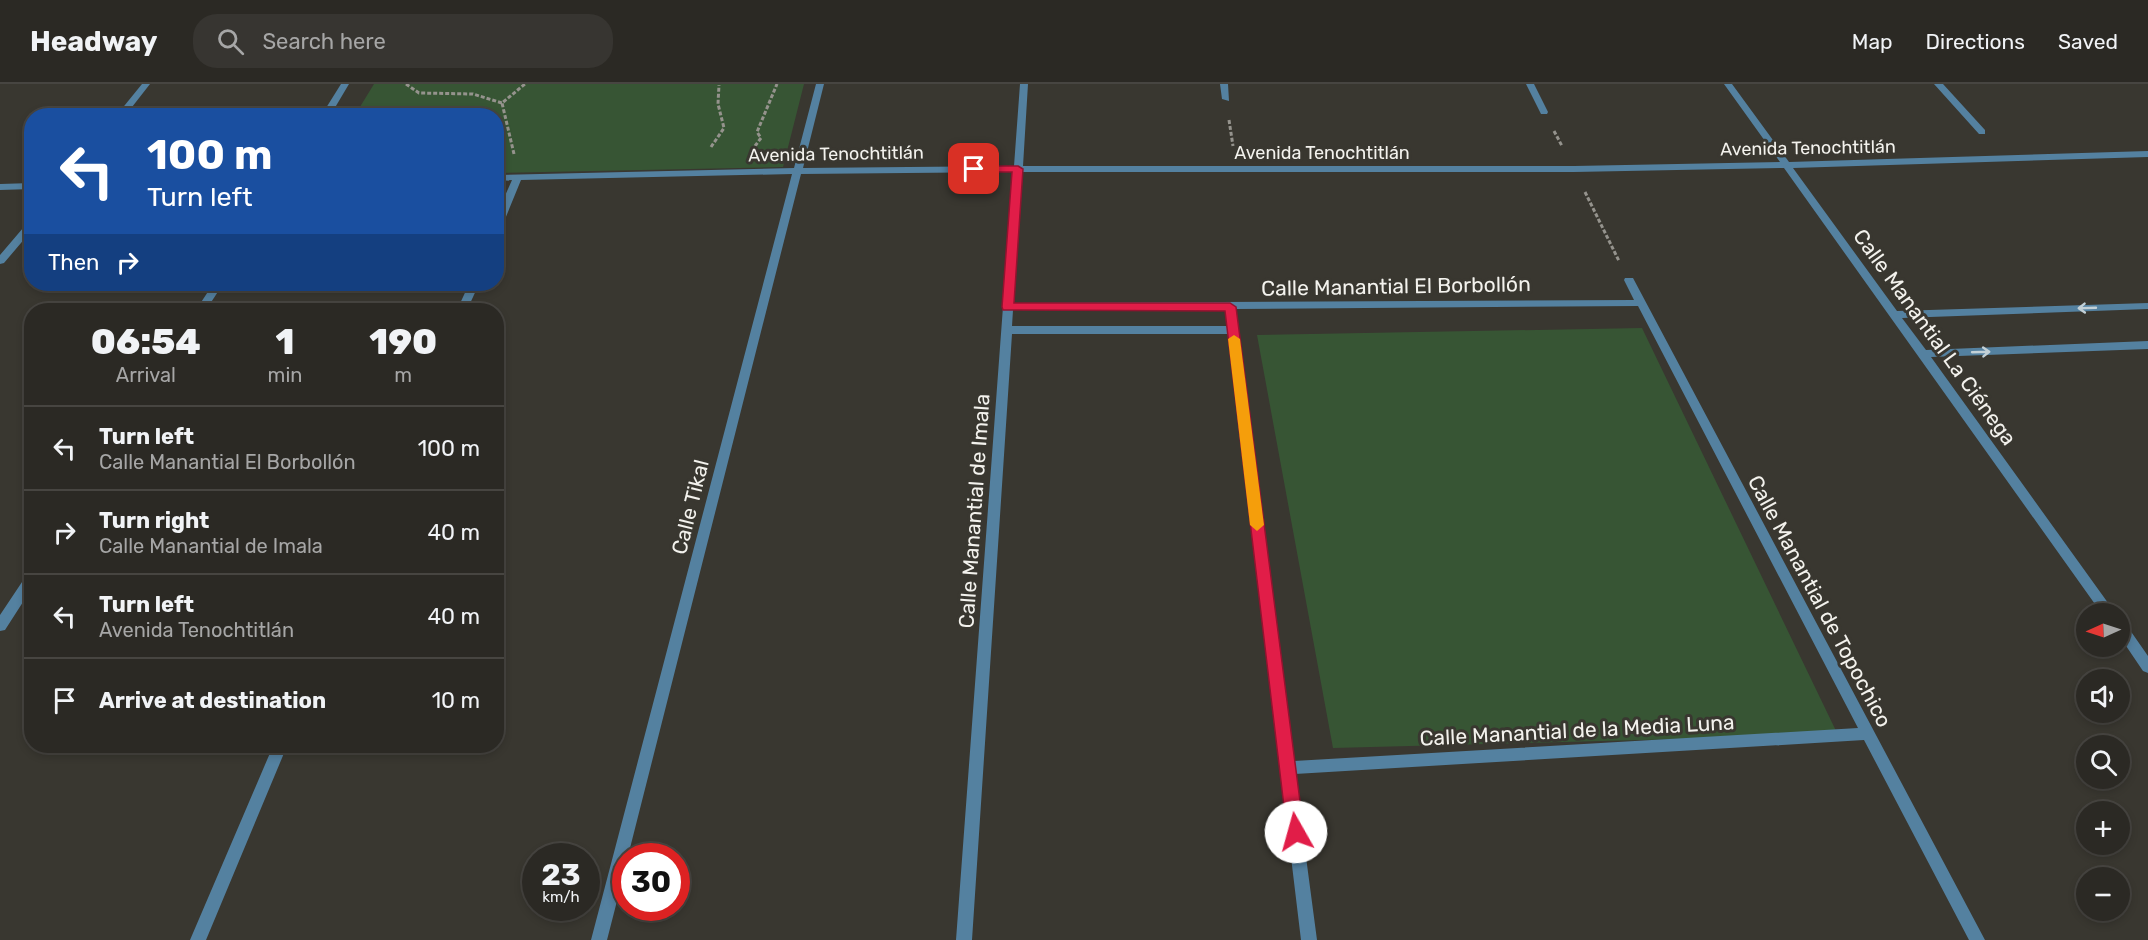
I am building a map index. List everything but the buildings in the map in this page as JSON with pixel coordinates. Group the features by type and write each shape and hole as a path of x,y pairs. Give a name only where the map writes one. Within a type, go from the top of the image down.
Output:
{"street":[{"path":"127,108 147,84"},
{"path":"330,108 345,84"},
{"name":"Calle Tikal","path":"598,940 820,84"},
{"name":"Calle Manantial de Imala","path":"964,940 1024,84"},
{"path":"1224,84 1226,99"},
{"path":"1530,84 1544,112"},
{"name":"Calle Manantial La Ciénega","path":"1728,84 2102,603"},
{"path":"1938,84 1982,132"},
{"name":"Avenida Tenochtitlán","path":"504,178 797,171 1786,165 2148,154"},
{"path":"504,210 518,177"},
{"path":"0,187 24,186"},
{"path":"0,261 24,232"},
{"name":"Calle Manantial de Topochico","path":"1629,280 1977,940"},
{"name":"Calle Manantial El Borbollón","path":"1007,307 1641,303"},
{"path":"1894,315 2147,306"},
{"path":"1230,307 1309,940"},
{"path":"1006,330 1233,330"},
{"path":"1923,354 2148,345"},
{"path":"0,626 24,589"},
{"path":"2130,641 2148,667"},
{"name":"Calle Manantial de la Media Luna","path":"1287,768 1868,734"},
{"path":"198,940 276,753"}],"path":[{"path":"406,84 419,93 473,94 502,103"},
{"path":"502,103 525,84"},
{"path":"671,175 704,155 723,128 718,104 719,85"},
{"path":"1226,99 1237,169"},
{"path":"502,103 503,108"},
{"path":"504,111 514,153 519,161 518,177"}],"green space":[{"path":"374,84 804,84 783,167 504,173 504,108 359,108"},
{"path":"1642,328 1838,735 1333,748 1257,335"}],"slow traffic":[{"path":"1234,339 1257,525"}],"route":[{"path":"974,169 1018,169 1007,307 1230,307 1296,832"}]}
